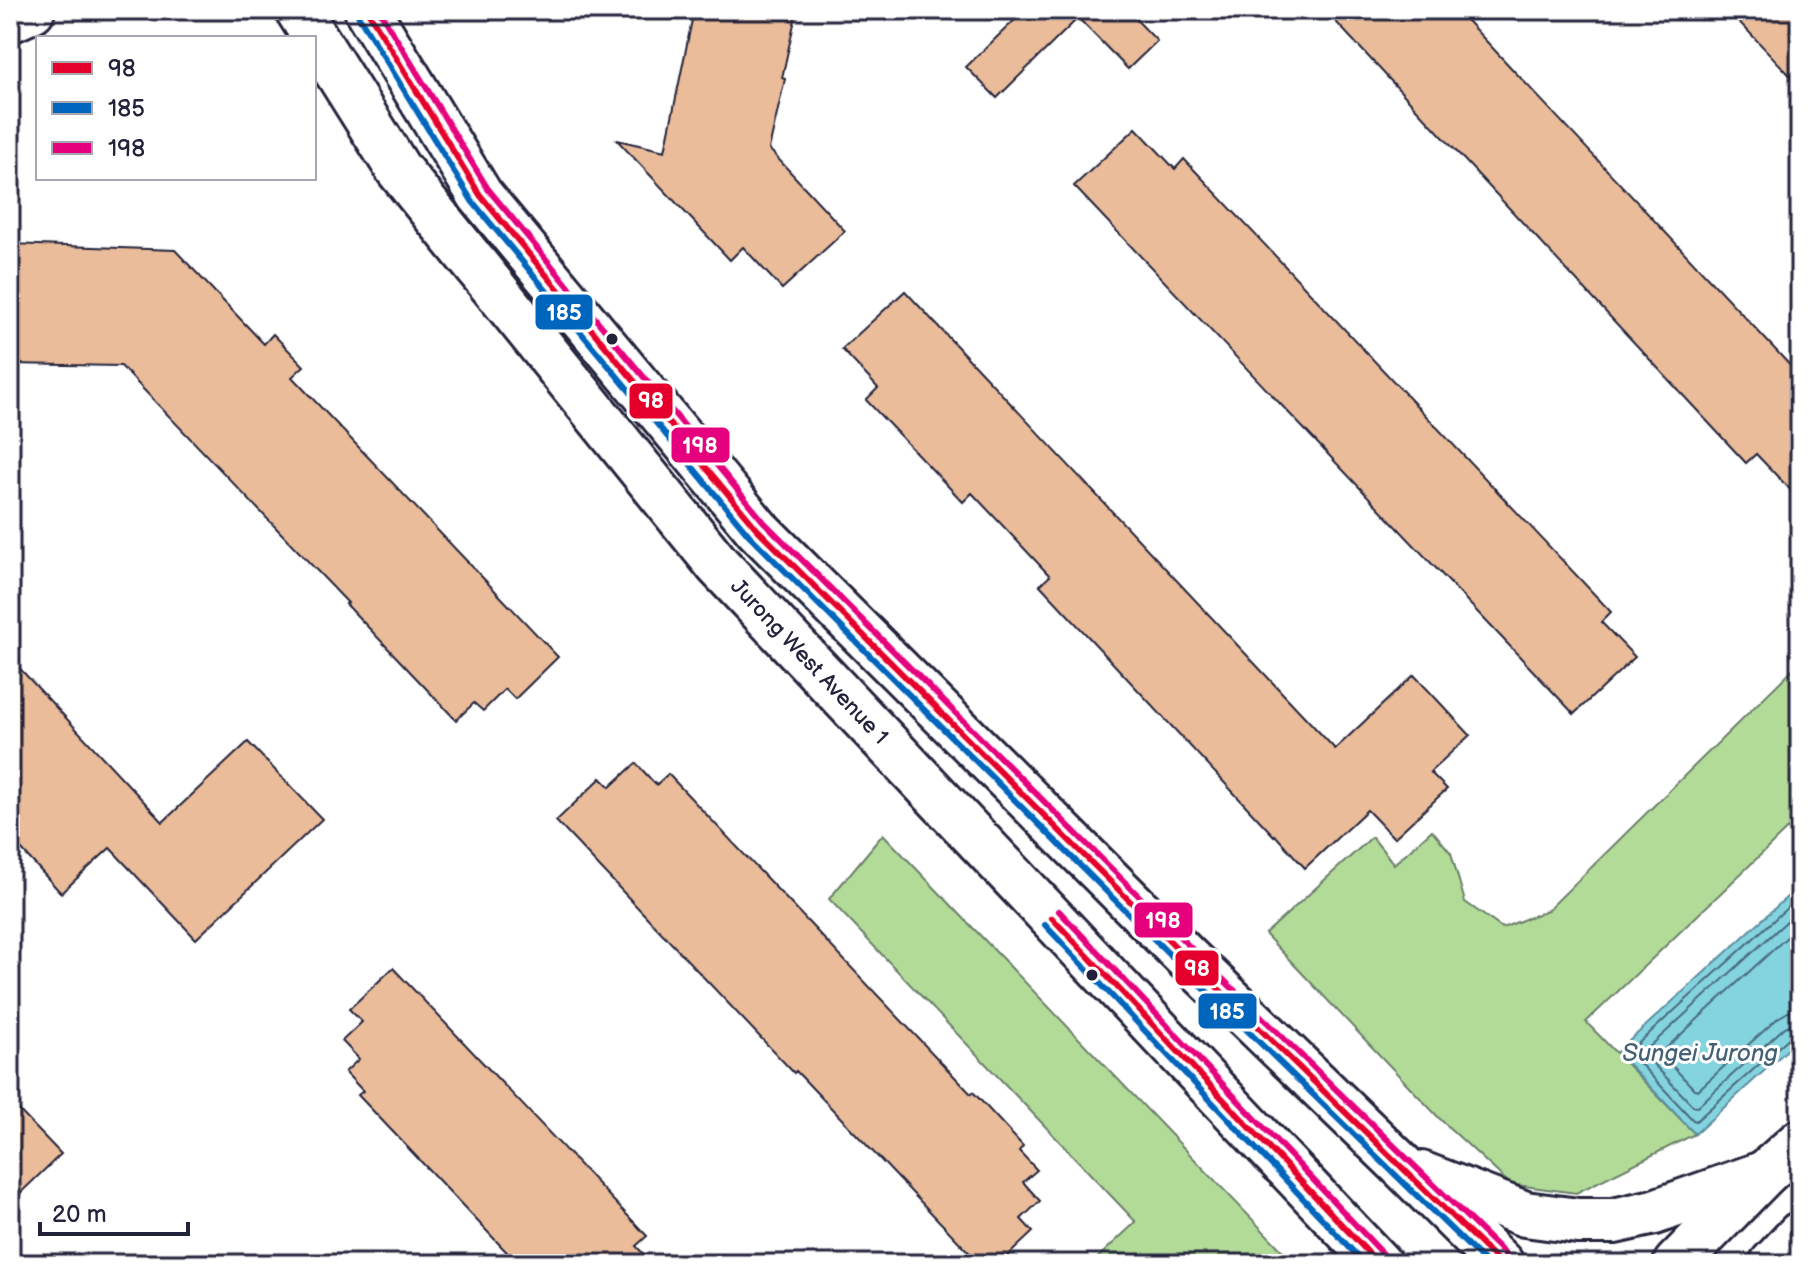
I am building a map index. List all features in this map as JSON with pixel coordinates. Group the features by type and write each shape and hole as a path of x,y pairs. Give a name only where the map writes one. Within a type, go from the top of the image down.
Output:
{"street":[{"path":"10,20 32,10"},
{"name":"Jurong West Avenue 1","path":"298,10 314,36"},
{"path":"367,10 480,195 757,529 1185,956 1501,1264"},
{"name":"Jurong West Avenue 1","path":"316,39 398,169 718,565 1379,1264"},
{"path":"1676,1264 1765,1173 1800,1142"},
{"path":"1404,1167 1525,1214 1578,1221 1614,1221 1654,1212 1765,1173"},
{"path":"1772,1264 1800,1236"},
{"path":"1789,1264 1800,1236"}],"green space":[{"path":"1800,662 1800,817 1586,1022 1695,1134 1576,1193 1510,1184 1441,1120 1265,934 1372,837 1394,864 1432,830 1451,853 1465,902 1502,928 1548,910"},
{"path":"883,834 1295,1264 1091,1264 1136,1222 829,899"}],"water":[{"name":"Sungei Jurong","path":"1800,885 1800,1038 1695,1134 1617,1052"}],"building":[{"path":"694,10 797,10 769,149 845,231 782,289 743,247 730,260 617,140 665,151"},
{"path":"1025,10 1127,10 1157,41 1128,69 1078,18 997,98 966,67"},
{"path":"1325,10 1457,10 1800,376 1800,500 1756,454 1746,463"},
{"path":"1728,10 1800,10 1800,86"},
{"path":"1136,128 1175,169 1184,159 1611,612 1601,622 1635,657 1574,714 1074,186"},
{"path":"10,244 175,250 264,344 273,334 304,366 292,377 558,657 515,699 505,689 483,711 474,703 456,720 121,366 10,364"},
{"path":"905,291 1335,749 1414,675 1470,735 1430,772 1447,789 1394,838 1367,810 1305,868 1040,585 1050,576 972,493 963,502 866,400 878,388 842,349"},
{"path":"10,658 163,822 248,742 322,819 196,939 110,848 61,893 10,837"},
{"path":"636,763 656,785 668,774 1023,1146 1019,1151 1037,1170 1023,1182 1040,1201 1021,1219 1033,1232 999,1264 980,1264 556,821 601,778 610,787"},
{"path":"393,968 647,1236 636,1246 653,1264 518,1264 358,1095 363,1091 345,1072 359,1059 342,1041 362,1022 349,1009"},
{"path":"10,1101 61,1154 10,1203"}],"transit line":[{"name":"98","path":"367,10 480,195 757,529 1185,956 1501,1264"},
{"name":"198","path":"379,10 488,189 764,522 1192,949 1508,1257"},
{"name":"185","path":"358,15 472,201 749,535 1178,963 1487,1264"},
{"name":"198","path":"1059,911 1386,1257"},
{"name":"98","path":"1052,918 1379,1264"},
{"name":"185","path":"1045,925 1365,1264"}]}
